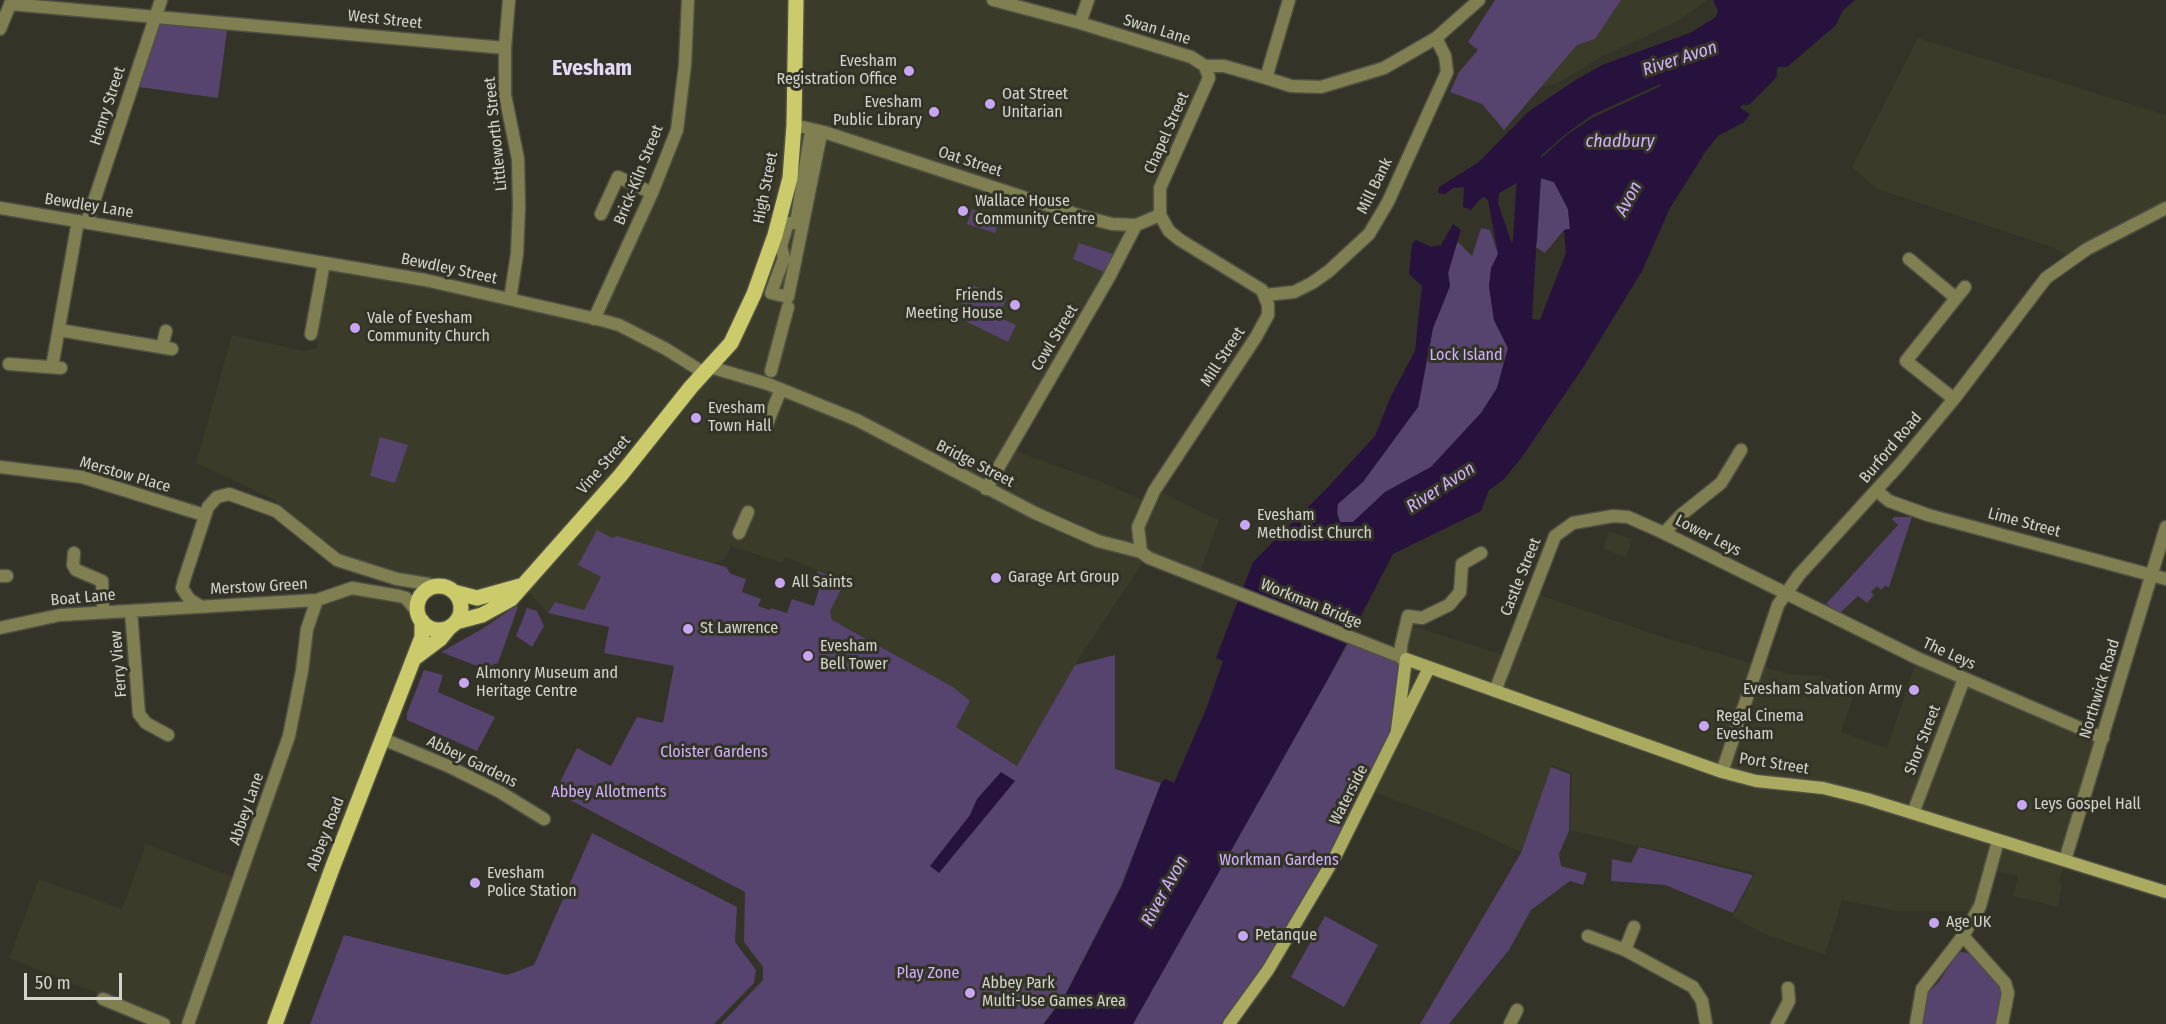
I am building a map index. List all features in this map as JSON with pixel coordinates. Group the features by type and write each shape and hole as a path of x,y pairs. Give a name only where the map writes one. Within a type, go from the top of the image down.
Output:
{"main road":[{"name":"High Street","path":"707,370 730,343 754,294 775,235 790,178 794,125 796,0"},
{"name":"Vine Street","path":"452,625 497,608 511,599 620,476 707,370"},
{"name":"Vine Street","path":"454,592 467,597 488,597 522,585"},
{"path":"413,658 440,639 452,625 461,608 460,598 454,592 446,588 430,589 419,602 420,617 431,628 452,625"},
{"name":"Abbey Road","path":"275,1024 413,658 423,637 420,617"},
{"name":"Port Street","path":"1404,659 1722,772 1756,781 1823,788 1913,813 2166,892"},
{"name":"Waterside","path":"1397,730 1404,687 1404,659"},
{"name":"Waterside","path":"1229,1024 1268,970 1329,867 1380,770 1397,730 1429,668"}],"street":[{"name":"Henry Street","path":"9,364 57,368 59,330 82,222 161,0"},
{"name":"Littleworth Street","path":"509,0 505,48 505,94 518,159 519,207 517,254 510,299"},
{"name":"Brick-Kiln Street","path":"594,319 652,192 677,130 685,65 688,0"},
{"name":"Swan Lane","path":"993,0 1080,22 1191,57 1205,66"},
{"path":"1080,22 1088,0"},
{"path":"1266,78 1289,0"},
{"path":"1205,66 1224,66 1291,86 1321,87 1384,68 1436,38 1479,0"},
{"name":"West Street","path":"11,2 505,48"},
{"path":"0,29 11,2"},
{"name":"Mill Bank","path":"1266,295 1294,292 1312,283 1329,272 1370,234 1388,202 1447,72 1445,56 1436,38"},
{"name":"Chapel Street","path":"1160,215 1160,188 1209,78 1205,66"},
{"name":"Oat Street","path":"794,125 825,132 1081,216 1112,224 1136,225"},
{"path":"770,377 788,302 820,139 810,137 796,223 788,223 781,246 784,258 771,294 788,302"},
{"path":"601,214 618,177 652,192"},
{"name":"Bewdley Lane","path":"0,208 173,237"},
{"name":"Burford Road","path":"1722,772 1778,605 1799,575 1877,491 1953,399 2046,278 2087,249 2166,208"},
{"path":"1136,225 1160,215 1168,231 1262,290 1266,295"},
{"name":"Cowl Street","path":"986,489 1108,279 1136,225"},
{"name":"Bewdley Street","path":"173,237 425,280 594,319 634,333 707,370"},
{"path":"1909,259 1956,298"},
{"path":"311,334 324,263"},
{"path":"1953,399 1906,361 1965,287"},
{"name":"Mill Street","path":"1141,552 1138,527 1150,498 1256,338 1268,315 1266,295"},
{"path":"59,330 167,348 166,331"},
{"name":"Bridge Street","path":"707,370 770,377 781,390 857,420 986,489 1098,541 1141,552 1226,588"},
{"path":"767,424 781,390"},
{"path":"1664,532 1681,515 1721,483 1741,450"},
{"name":"Merstow Place","path":"0,467 82,477 204,516"},
{"name":"Lime Street","path":"1877,491 1889,501 1928,515 2166,579"},
{"path":"170,608 182,588 204,516 218,496 235,494 276,510 337,560 397,579 429,584 430,589"},
{"path":"740,533 748,512"},
{"name":"Lower Leys","path":"1613,516 1628,518 1664,532 1785,595"},
{"name":"Castle Street","path":"1495,691 1555,536 1573,523 1613,516"},
{"name":"Northwick Road","path":"2065,860 2166,527"},
{"path":"74,553 73,565 76,570 102,581 103,612"},
{"path":"1404,659 1401,646 1408,616 1422,618 1449,605 1460,592 1462,564 1480,553"},
{"name":"Merstow Green","path":"182,588 189,599 200,606"},
{"name":"Merstow Green","path":"170,608 317,600 352,588 378,590 406,598 420,617"},
{"name":"Workman Bridge","path":"1226,588 1383,651"},
{"name":"The Leys","path":"1785,595 1964,679 2103,738"},
{"name":"Abbey Lane","path":"188,1024 289,736 302,671 307,629 317,600"},
{"name":"Boat Lane","path":"0,628 60,615 170,608"},
{"name":"Ferry View","path":"131,611 135,718 168,735"},
{"name":"Port Street","path":"1383,651 1404,659"},
{"name":"Shor Street","path":"1913,813 1964,679"},
{"name":"Abbey Gardens","path":"383,739 448,766 500,792 544,819"},
{"path":"1916,1024 1922,989 1963,936 1980,906 1998,841"},
{"path":"1625,950 1634,927"},
{"path":"1588,936 1625,950 1693,987 1702,1001 1706,1024"},
{"path":"1963,936 2005,983 2008,993 2002,1024"},
{"path":"1777,1024 1789,1001 1788,988"},
{"path":"103,999 164,1024"},
{"path":"1510,1024 1517,1010"}],"shaded area":[{"path":"690,0 1011,0 1198,55 1208,71 1155,216 1136,230 1012,450 1102,482 1147,502 1155,489 1219,520 1196,583 1144,561 1075,665 1017,766 956,727 953,687 832,620 830,611 845,582 785,557 782,563 731,546 726,559 713,563 617,536 578,565 601,577 584,610 555,602 548,613 522,585 463,589 453,581 441,579 428,584 337,560 273,499 196,463 232,335 304,351 317,348 321,263 595,321 678,131"},
{"path":"1621,0 1707,0 1678,21 1601,57 1560,82 1540,88 1577,45 1595,39"},
{"path":"1918,38 2166,115 2166,208 2073,259 2054,248 1877,189 1852,167"},
{"path":"1609,531 1632,539 1626,557 1603,549"},
{"path":"346,592 380,595 403,603 415,614 420,630 270,1024 175,1024 9,958 39,879 122,909 146,844 238,879 287,736 316,599"},
{"path":"1534,593 1666,638 1789,674 1821,676 1856,689 1841,732 1887,748 1917,659 2100,738 2059,882 2062,885 2058,907 2013,896 2018,876 1989,869 1974,911 1897,911 1842,900 1825,955 1762,933 1733,917 1755,873 1570,830 1572,773 1552,765 1521,852 1464,826 1368,790 1397,730 1413,665 1404,653 1413,626 1510,657"}],"green space":[{"path":"1495,0 1621,0 1595,39 1577,45 1504,130 1482,104 1450,92 1459,72 1478,50 1468,42"},
{"path":"156,17 228,23 218,98 132,86"},
{"path":"1537,177 1554,182 1568,209 1570,229 1564,230 1545,253 1525,240"},
{"path":"972,209 999,219 995,233 967,224"},
{"name":"Lock Island","path":"1481,228 1490,230 1498,254 1489,286 1494,320 1508,348 1497,388 1481,413 1431,467 1385,492 1353,522 1340,522 1335,504 1418,407 1433,328 1450,286 1448,273 1456,240 1472,256"},
{"path":"1079,243 1113,254 1104,272 1073,259"},
{"path":"968,284 1007,298 998,317 1016,325 1008,342 957,317"},
{"path":"380,437 408,445 395,483 370,476"},
{"path":"1912,517 1889,587 1885,586 1881,590 1877,586 1871,592 1874,595 1867,603 1858,596 1840,613 1826,604 1898,525 1892,519"},
{"path":"597,530 612,538 617,536 726,567 731,574 746,579 742,592 761,599 758,606 770,610 771,608 787,613 792,599 814,606 819,589 813,587 818,571 845,582 830,611 832,620 953,687 970,701 956,727 1017,766 1075,665 1115,655 1115,769 1161,783 1121,886 1064,997 1043,1024 721,1024 763,980 763,967 744,942 745,892 555,792 577,748 611,766 637,717 663,723 674,666 604,653 609,627 548,613 555,602 584,610 601,577 578,565"},
{"path":"516,606 518,607 498,663 482,668 441,652 482,629"},
{"path":"527,608 537,611 544,626 532,647 516,636"},
{"name":"Workman Gardens","path":"1350,640 1401,658 1400,715 1353,823 1229,1024 1133,1024"},
{"path":"424,670 443,675 438,692 495,717 477,751 407,720 407,713"},
{"path":"1551,767 1570,774 1569,831 1559,854 1561,866 1587,873 1583,885 1570,881 1531,910 1509,950 1449,1024 1420,1024 1521,853"},
{"path":"592,833 737,907 735,942 756,970 754,983 714,1024 310,1024 344,935 507,975 534,965"},
{"path":"1639,847 1753,875 1733,913 1665,885 1611,881 1612,859 1631,863"},
{"path":"1325,916 1378,945 1344,1007 1291,977"},
{"path":"1958,953 1973,955 1990,972 2001,991 1995,1024 1921,1024 1926,994 1938,983"}],"water":[{"name":"chadbury","path":"1713,0 1855,0 1843,10 1836,25 1787,67 1778,67 1776,73 1763,74 1740,108 1750,114 1744,122 1718,136 1706,151 1670,208 1642,271 1584,366 1522,457 1503,480 1489,490 1481,511 1393,554 1328,679 1133,1024 1044,1024 1066,994 1122,886 1161,783 1165,779 1174,783 1207,707 1223,661 1216,658 1253,562 1375,436 1391,396 1415,351 1422,286 1409,274 1412,244 1416,240 1431,247 1441,245 1453,224 1461,230 1448,273 1450,286 1433,328 1418,407 1363,482 1338,504 1337,514 1340,522 1353,522 1385,492 1431,467 1481,413 1497,388 1508,348 1494,320 1489,286 1491,268 1498,254 1488,200 1484,197 1480,199 1471,210 1463,207 1464,187 1453,188 1445,194 1438,193 1439,187 1479,162 1528,112 1574,81 1602,65 1690,33 1716,17 1718,11","holes":["1537,177 1554,182 1568,209 1570,229 1564,230 1566,253 1540,320 1532,319 1536,250 1529,240 1521,239 1519,246 1514,250 1498,203 1499,193 1522,180 1525,195 1535,195"]},
{"path":"1001,772 1015,781 939,873 930,866 970,815 977,799"}],"pier":[{"path":"1660,84 1661,86 1592,118 1568,134 1539,160 1535,179 1536,160 1567,133 1592,115"}],"waterway":[{"path":"1746,98 1770,74"},
{"name":"River Avon","path":"1519,270 1525,240 1530,161"}],"place":[{"name":"Evesham Registration Office","path":"909,71"},
{"name":"Oat Street Unitarian","path":"990,104"},
{"name":"Evesham Public Library","path":"934,112"},
{"name":"Wallace House Community Centre","path":"963,211"},
{"name":"Friends Meeting House","path":"1015,305"},
{"name":"Vale of Evesham Community Church","path":"355,328"},
{"name":"Evesham Town Hall","path":"696,418"},
{"name":"Evesham Methodist Church","path":"1245,525"},
{"name":"Garage Art Group","path":"996,578"},
{"name":"All Saints","path":"780,583"},
{"name":"St Lawrence","path":"688,629"},
{"name":"Evesham Bell Tower","path":"808,656"},
{"name":"Almonry Museum and Heritage Centre","path":"464,683"},
{"name":"Evesham Salvation Army","path":"1914,690"},
{"name":"Regal Cinema Evesham","path":"1704,726"},
{"name":"Leys Gospel Hall","path":"2022,805"},
{"name":"Evesham Police Station","path":"475,883"},
{"name":"Age UK","path":"1934,923"},
{"name":"Petanque","path":"1243,936"},
{"name":"Abbey Park Multi-Use Games Area","path":"970,993"}],"district":[{"name":"Evesham","path":"592,69"}],"water label":[{"name":"Avon","path":"1629,199"}],"park label":[{"name":"Cloister Gardens","path":"714,753"},
{"name":"Abbey Allotments","path":"609,793"},
{"name":"Play Zone","path":"928,974"}]}
